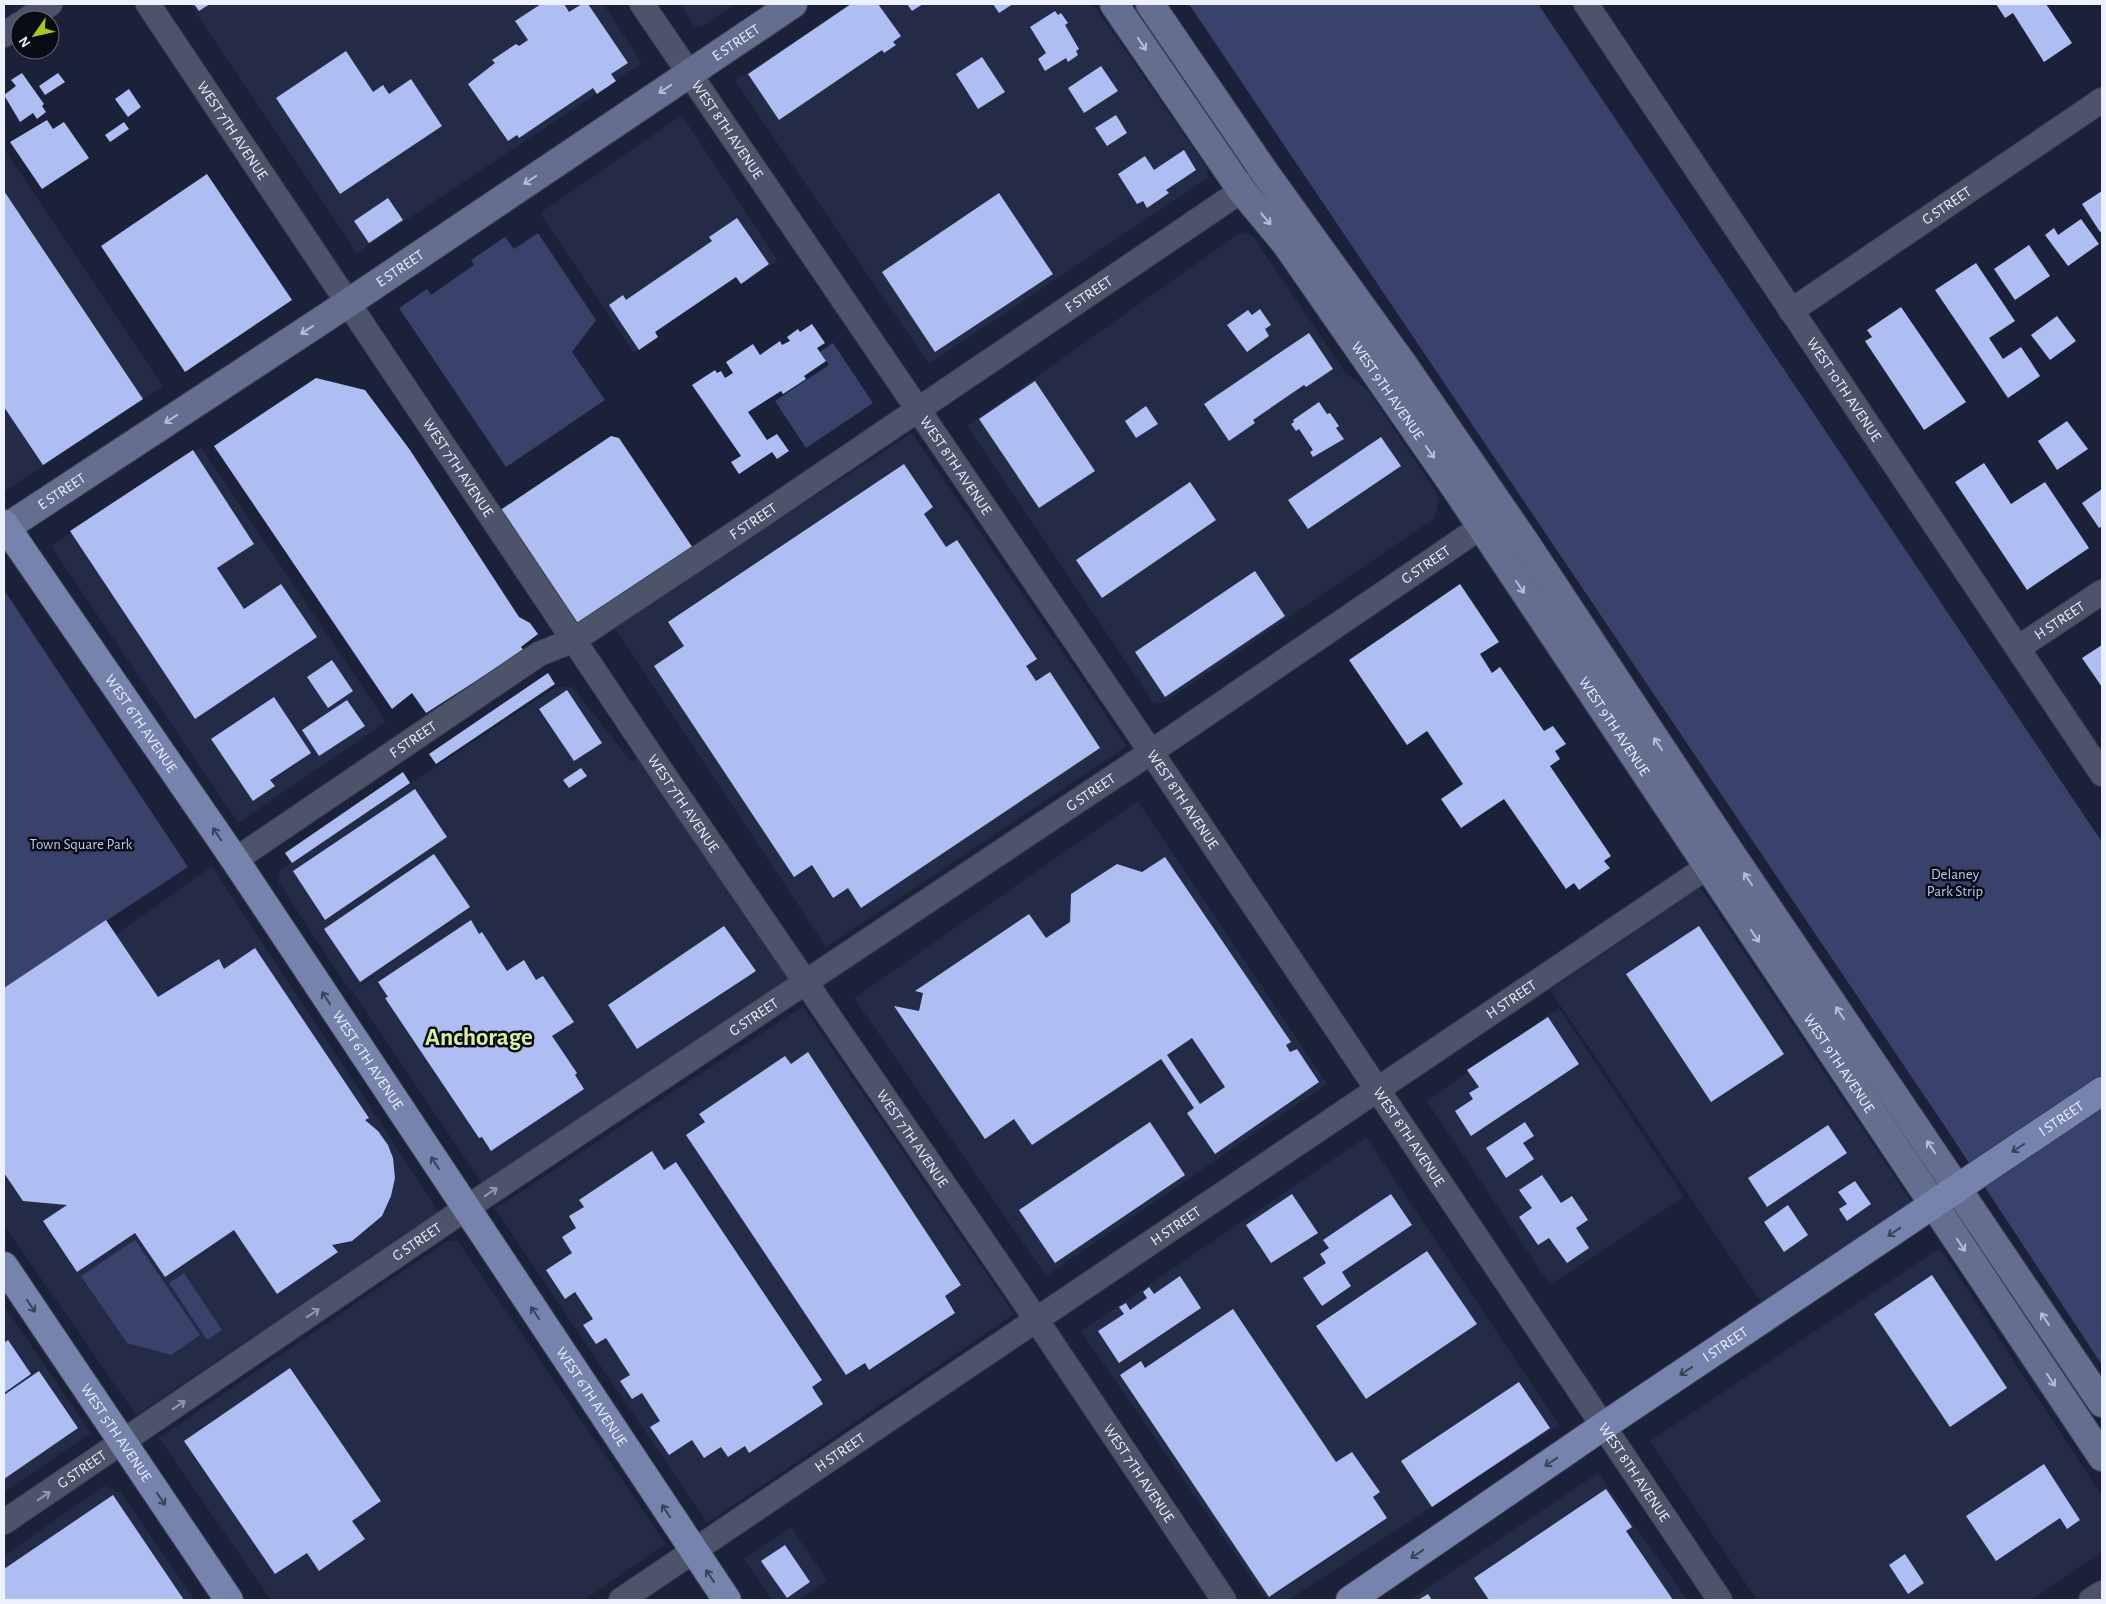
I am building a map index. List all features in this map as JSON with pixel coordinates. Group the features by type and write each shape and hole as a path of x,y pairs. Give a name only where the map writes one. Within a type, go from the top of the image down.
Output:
{"main road":[{"name":"WEST 6TH AVENUE","path":"5,527 235,860 465,1209 727,1600"},
{"name":"I STREET","path":"1350,1600 1602,1427 2102,1092"},
{"name":"WEST 5TH AVENUE","path":"4,1266 229,1600"}],"street":[{"name":"WEST 7TH AVENUE","path":"148,4 574,640 1036,1319 1224,1600"},
{"name":"WEST 8TH AVENUE","path":"642,4 1151,752 1602,1427 1720,1600"},
{"name":"E STREET","path":"5,527 348,303 793,4"},
{"name":"WEST 9TH AVENUE","path":"1114,4 1242,191 1286,244 1492,519 1525,542 1719,859 1934,1204 2102,1457"},
{"name":"WEST 9TH AVENUE","path":"1150,4 1266,174 1403,364 1492,519"},
{"name":"WEST 10TH AVENUE","path":"1586,4 2102,774"},
{"name":"G STREET","path":"1791,311 2102,100"},
{"name":"F STREET","path":"235,860 540,654 574,640 1266,174"},
{"name":"G STREET","path":"4,1522 465,1209 1151,752 1492,519"},
{"name":"H STREET","path":"2018,648 2102,592"},
{"name":"WEST 9TH AVENUE","path":"1719,859 1958,1188 2102,1403"},
{"name":"H STREET","path":"621,1600 1719,859"},
{"path":"2091,1600 2102,1593"}],"shaded area":[{"path":"190,4 603,4 642,63 357,253"},
{"path":"680,4 735,4 704,25 695,27"},
{"path":"850,4 1093,4 1207,168 1208,178 929,364 735,81"},
{"path":"682,115 778,261 741,284 736,277 656,332 658,337 634,353 540,213"},
{"path":"4,149 163,386 4,492"},
{"path":"1246,232 1253,236 1344,371 1369,392 1439,496 1435,518 1165,702 1154,703 967,426 1238,234"},
{"path":"912,433 1127,746 826,947 614,627"},
{"path":"201,447 386,722 238,823 51,546"},
{"path":"556,687 572,687 631,761 639,756 791,980 482,1183 352,991 393,962 350,991 278,881 280,870"},
{"path":"1138,801 1327,1084 1046,1276 854,998"},
{"path":"212,866 439,1212 136,1415 4,1225 4,1014"},
{"path":"1700,887 1914,1206 1765,1308 1550,990"},
{"path":"803,1006 1014,1314 707,1523 495,1209"},
{"path":"1559,1008 1684,1197 1550,1285 1427,1101"},
{"path":"1366,1137 1559,1425 1288,1600 1267,1600 1081,1331"},
{"path":"447,1241 458,1241 666,1544 584,1600 271,1600 159,1438"},
{"path":"1940,1248 2102,1496 2102,1552 2031,1600 1757,1600 1650,1441"},
{"path":"4,1306 91,1433 4,1492"},
{"path":"1598,1473 1687,1600 1409,1600"},
{"path":"104,1486 121,1493 195,1600 4,1600 4,1556"},
{"path":"791,1527 827,1580 798,1600 772,1600 744,1559"}],"green space":[{"name":"Delaney Park Strip","path":"1189,4 1538,4 2102,842 2102,1365 1946,1128"},
{"path":"538,233 596,320 572,352 605,400 506,467 399,308 427,289 431,295 474,265 471,260 505,237 514,249"},
{"path":"833,343 873,403 806,448 775,401 829,365 820,352"},
{"name":"Town Square Park","path":"4,590 188,867 4,988"},
{"path":"135,1240 200,1335 171,1355 127,1343 81,1276"},
{"path":"184,1273 222,1330 207,1340 169,1283"}],"building":[{"path":"194,4 210,4 199,11"},
{"path":"541,4 564,4 569,12 582,4 588,4 628,63 611,74 616,81 597,94 593,88 519,138 517,135 508,141 468,84 495,63 492,60 516,44 519,46 528,40 515,21"},
{"path":"851,4 878,4 901,36 893,42 896,45 884,53 882,50 779,120 748,74"},
{"path":"907,4 923,4 912,11"},
{"path":"993,4 1013,4 999,13"},
{"path":"1996,4 2046,4 2072,43 2044,62 2013,13 2005,18"},
{"path":"1055,11 1058,15 1061,13 1068,23 1065,25 1079,49 1076,51 1078,55 1068,62 1066,58 1045,71 1038,59 1046,53 1030,27"},
{"path":"346,51 373,92 383,85 389,94 411,79 442,126 340,194 276,98"},
{"path":"982,57 1005,92 978,109 956,74"},
{"path":"1101,66 1118,91 1084,113 1068,88"},
{"path":"22,73 44,104 42,106 46,112 37,119 33,113 20,122 4,95 16,86 11,80"},
{"path":"58,73 65,82 45,95 39,86"},
{"path":"129,89 141,107 128,117 115,99"},
{"path":"1116,115 1127,133 1107,146 1095,128"},
{"path":"47,120 53,129 64,122 89,158 42,189 10,142"},
{"path":"124,122 129,129 110,142 105,135"},
{"path":"1184,150 1196,170 1166,190 1169,193 1147,208 1143,201 1137,204 1118,174 1145,156 1154,170"},
{"path":"207,174 292,300 185,372 101,246"},
{"path":"4,191 143,399 43,465 4,407"},
{"path":"2102,191 2102,231 2100,232 2082,204"},
{"path":"999,193 1053,274 935,352 882,272"},
{"path":"388,198 403,220 369,243 354,221"},
{"path":"737,218 769,264 741,284 736,277 655,332 658,337 639,350 609,305 623,295 626,300 712,241 709,237"},
{"path":"2081,219 2099,244 2068,266 2045,235 2054,228 2058,235"},
{"path":"2029,245 2050,276 2015,300 1994,269"},
{"path":"1976,263 2015,321 1989,338 2003,359 2021,347 2040,376 2008,398 1935,290"},
{"path":"1901,307 1966,402 1924,430 1865,341 1872,337 1867,330"},
{"path":"1260,309 1271,325 1265,329 1269,336 1247,352 1227,325 1248,310 1252,315"},
{"path":"2057,316 2076,341 2050,360 2031,335"},
{"path":"812,324 825,343 817,348 826,361 804,376 806,379 783,394 781,391 748,412 767,440 777,434 789,451 777,459 772,452 739,474 731,462 741,456 692,385 715,370 717,373 721,371 725,378 733,373 726,362 753,344 760,355 780,341 782,345 790,341 787,337 798,329 800,332"},
{"path":"1309,333 1333,369 1306,387 1304,385 1253,420 1255,423 1229,441 1204,404"},
{"path":"316,378 365,390 410,450 519,617 530,623 538,634 521,647 528,657 515,656 426,713 412,693 392,709 214,446"},
{"path":"1035,381 1095,471 1039,508 979,419"},
{"path":"1319,402 1327,414 1330,413 1339,426 1336,428 1344,439 1313,457 1310,452 1313,450 1299,429 1296,431 1291,424 1294,422 1293,420"},
{"path":"1146,406 1158,424 1136,438 1125,421"},
{"path":"2067,421 2088,449 2057,470 2038,441"},
{"path":"611,436 619,438 699,557 577,645 493,515"},
{"path":"1381,437 1401,466 1308,529 1288,500"},
{"path":"193,450 254,544 217,568 244,609 281,584 317,637 195,719 70,531"},
{"path":"1984,463 2011,504 2045,482 2089,548 2027,590 1955,482"},
{"path":"904,464 933,507 924,514 946,547 957,540 1037,659 1026,666 1036,681 1050,672 1100,748 861,908 848,888 833,898 812,865 794,877 654,666 684,646 668,622"},
{"path":"1190,482 1216,520 1102,598 1076,560"},
{"path":"2102,489 2102,526 2099,528 2082,503"},
{"path":"1255,571 1285,616 1165,697 1135,652"},
{"path":"1460,584 1499,642 1480,654 1492,673 1500,667 1544,731 1553,726 1566,744 1555,751 1560,759 1550,766 1611,856 1604,861 1610,868 1579,890 1574,883 1566,889 1504,799 1461,828 1441,799 1463,784 1427,731 1407,745 1349,660"},
{"path":"2102,645 2102,687 2082,658"},
{"path":"332,660 353,691 328,708 307,677"},
{"path":"548,673 555,684 436,764 429,754"},
{"path":"567,690 602,743 574,761 539,709"},
{"path":"274,697 311,753 270,780 275,786 253,801 211,739"},
{"path":"347,700 365,726 319,756 302,730"},
{"path":"581,768 587,776 569,788 563,780"},
{"path":"403,772 410,783 292,863 285,853"},
{"path":"415,789 447,837 325,920 293,871"},
{"path":"434,854 470,907 360,982 324,929"},
{"path":"1165,857 1291,1042 1286,1045 1290,1052 1297,1049 1319,1082 1215,1154 1187,1113 1194,1108 1161,1059 1032,1145 1014,1119 985,1139 894,1006 919,1011 923,993 915,991 1029,914 1046,938 1070,922 1071,894 1117,864 1142,872","holes":["1192,1038 1225,1087 1200,1104 1167,1055"]},
{"path":"106,920 158,997 219,959 224,969 255,948 369,1118 365,1120 378,1131 388,1145 393,1158 395,1178 391,1196 382,1216 352,1241 332,1245 338,1252 277,1294 234,1230 165,1277 135,1233 77,1272 43,1221 67,1205 23,1201 4,1173 4,988"},
{"path":"471,920 479,934 482,932 507,971 524,960 536,980 543,976 574,1022 552,1036 577,1073 575,1075 584,1089 491,1151 482,1137 479,1138 385,998 388,997 378,982"},
{"path":"724,926 756,971 637,1049 608,1005"},
{"path":"1699,926 1784,1054 1711,1102 1626,974"},
{"path":"1548,1017 1579,1064 1471,1136 1455,1111 1473,1099 1469,1093 1479,1087 1467,1070"},
{"path":"808,1052 961,1285 945,1296 955,1313 869,1370 865,1363 846,1375 686,1135 705,1122 699,1114 785,1056 791,1064"},
{"path":"1150,1122 1185,1175 1055,1263 1019,1210"},
{"path":"1525,1122 1534,1136 1523,1143 1534,1159 1506,1178 1486,1148"},
{"path":"1828,1125 1847,1153 1767,1207 1748,1178"},
{"path":"652,1151 664,1170 676,1162 822,1380 812,1387 823,1404 749,1453 745,1446 728,1457 721,1447 704,1458 692,1440 669,1455 650,1427 660,1421 642,1393 632,1399 620,1381 630,1375 606,1338 596,1344 583,1325 593,1319 575,1292 565,1299 546,1270 572,1253 562,1237 576,1228 569,1216 584,1207 579,1200"},
{"path":"1542,1175 1561,1203 1572,1196 1588,1220 1576,1228 1589,1248 1567,1263 1549,1238 1538,1245 1519,1217 1532,1208 1519,1190"},
{"path":"1855,1181 1871,1204 1847,1221 1839,1209 1847,1204 1838,1192"},
{"path":"1292,1194 1318,1233 1271,1263 1246,1225"},
{"path":"1391,1194 1412,1225 1342,1272 1351,1286 1322,1306 1303,1278 1326,1263 1320,1254 1329,1248 1323,1240"},
{"path":"1788,1205 1808,1235 1784,1252 1764,1222"},
{"path":"1427,1251 1477,1324 1366,1399 1316,1326"},
{"path":"1932,1275 2007,1388 1950,1427 1874,1314"},
{"path":"1180,1276 1201,1308 1119,1363 1098,1331 1124,1314 1119,1307 1126,1303 1130,1310 1147,1298 1143,1292 1149,1287 1154,1294"},
{"path":"1233,1309 1336,1462 1352,1452 1380,1492 1373,1497 1387,1518 1269,1597 1120,1375 1141,1361 1145,1368"},
{"path":"8,1340 31,1374 4,1393 4,1343"},
{"path":"290,1368 381,1501 352,1521 365,1539 319,1571 307,1553 275,1574 184,1441"},
{"path":"39,1371 78,1428 4,1479 4,1395"},
{"path":"1519,1382 1550,1428 1432,1507 1401,1461"},
{"path":"2044,1464 2080,1520 2067,1529 2060,1518 1996,1561 1966,1516"},
{"path":"1606,1489 1632,1527 1626,1531 1673,1600 1489,1600 1474,1578"},
{"path":"113,1495 184,1600 4,1600 4,1569"},
{"path":"785,1545 810,1582 787,1598 761,1561"},
{"path":"1905,1554 1924,1583 1908,1594 1889,1565"},
{"path":"1428,1594 1432,1600 1418,1600"}],"district":[{"name":"Anchorage","path":"479,1037"}]}
